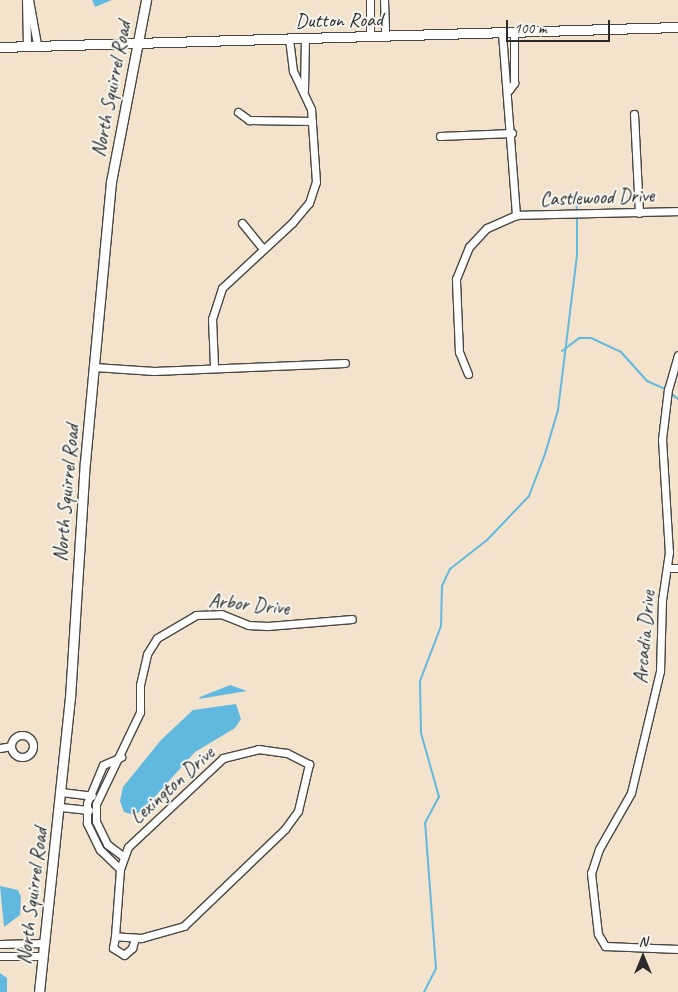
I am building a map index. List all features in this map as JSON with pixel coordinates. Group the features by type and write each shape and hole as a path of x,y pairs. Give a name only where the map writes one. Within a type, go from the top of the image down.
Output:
{"street":[{"path":"28,0 37,44"},
{"path":"27,45 28,0"},
{"name":"North Squirrel Road","path":"39,992 60,807 94,367 111,182 146,0"},
{"path":"370,0 370,37"},
{"path":"384,0 385,37"},
{"name":"Dutton Road","path":"0,47 138,40 385,37 678,26"},
{"path":"468,374 459,352 454,293 460,263 487,228 516,215 509,90 502,33"},
{"path":"509,90 514,83 514,33"},
{"path":"214,366 216,303 222,288 309,203 316,182 312,121 304,90 305,38"},
{"path":"289,39 293,71 304,90"},
{"path":"238,112 249,120 312,121"},
{"path":"634,114 639,213"},
{"path":"440,136 512,133"},
{"name":"Castlewood Drive","path":"516,215 678,211"},
{"path":"242,224 264,249"},
{"name":"Arcadia Drive","path":"678,355 668,390 662,438 667,568 662,600 660,670 636,778 626,808 599,849 591,874 600,940 621,950 678,949"},
{"path":"94,367 154,371 214,366 345,363"},
{"path":"667,568 678,568"},
{"name":"Arbor Drive","path":"124,857 107,844 96,810 97,797 121,757 140,712 140,685 147,654 165,630 196,615 221,614 248,624 268,626 352,619"},
{"path":"0,748 12,746"},
{"name":"Lexington Drive","path":"258,749 287,753 309,764 298,811 285,829 184,926 165,934 135,938 115,936 120,869 124,857 146,827 223,758 258,749"},
{"path":"120,869 100,850 87,823 87,810 88,796 103,765 121,757"},
{"path":"61,792 97,797"},
{"path":"60,807 96,810"},
{"path":"115,936 113,948 124,955 132,948 135,938"},
{"path":"0,944 44,943"},
{"path":"0,956 42,956"}],"water":[{"path":"92,0 112,0 95,7"},
{"path":"230,685 247,691 199,699 200,697"},
{"path":"236,704 241,719 235,728 195,752 143,810 134,815 124,812 120,801 123,787 161,740 193,710"},
{"path":"0,886 18,890 21,897 20,915 4,927"},
{"path":"0,973 7,978 7,992 0,992"}],"waterway":[{"path":"576,201 577,211"},
{"path":"424,992 436,968 425,823 439,797 421,733 420,681 441,626 442,586 450,569 487,540 529,496 545,454 558,410 577,256 577,216"},
{"path":"562,351 579,338 591,338 621,352 647,381 665,389"},
{"path":"669,392 678,399"}]}
